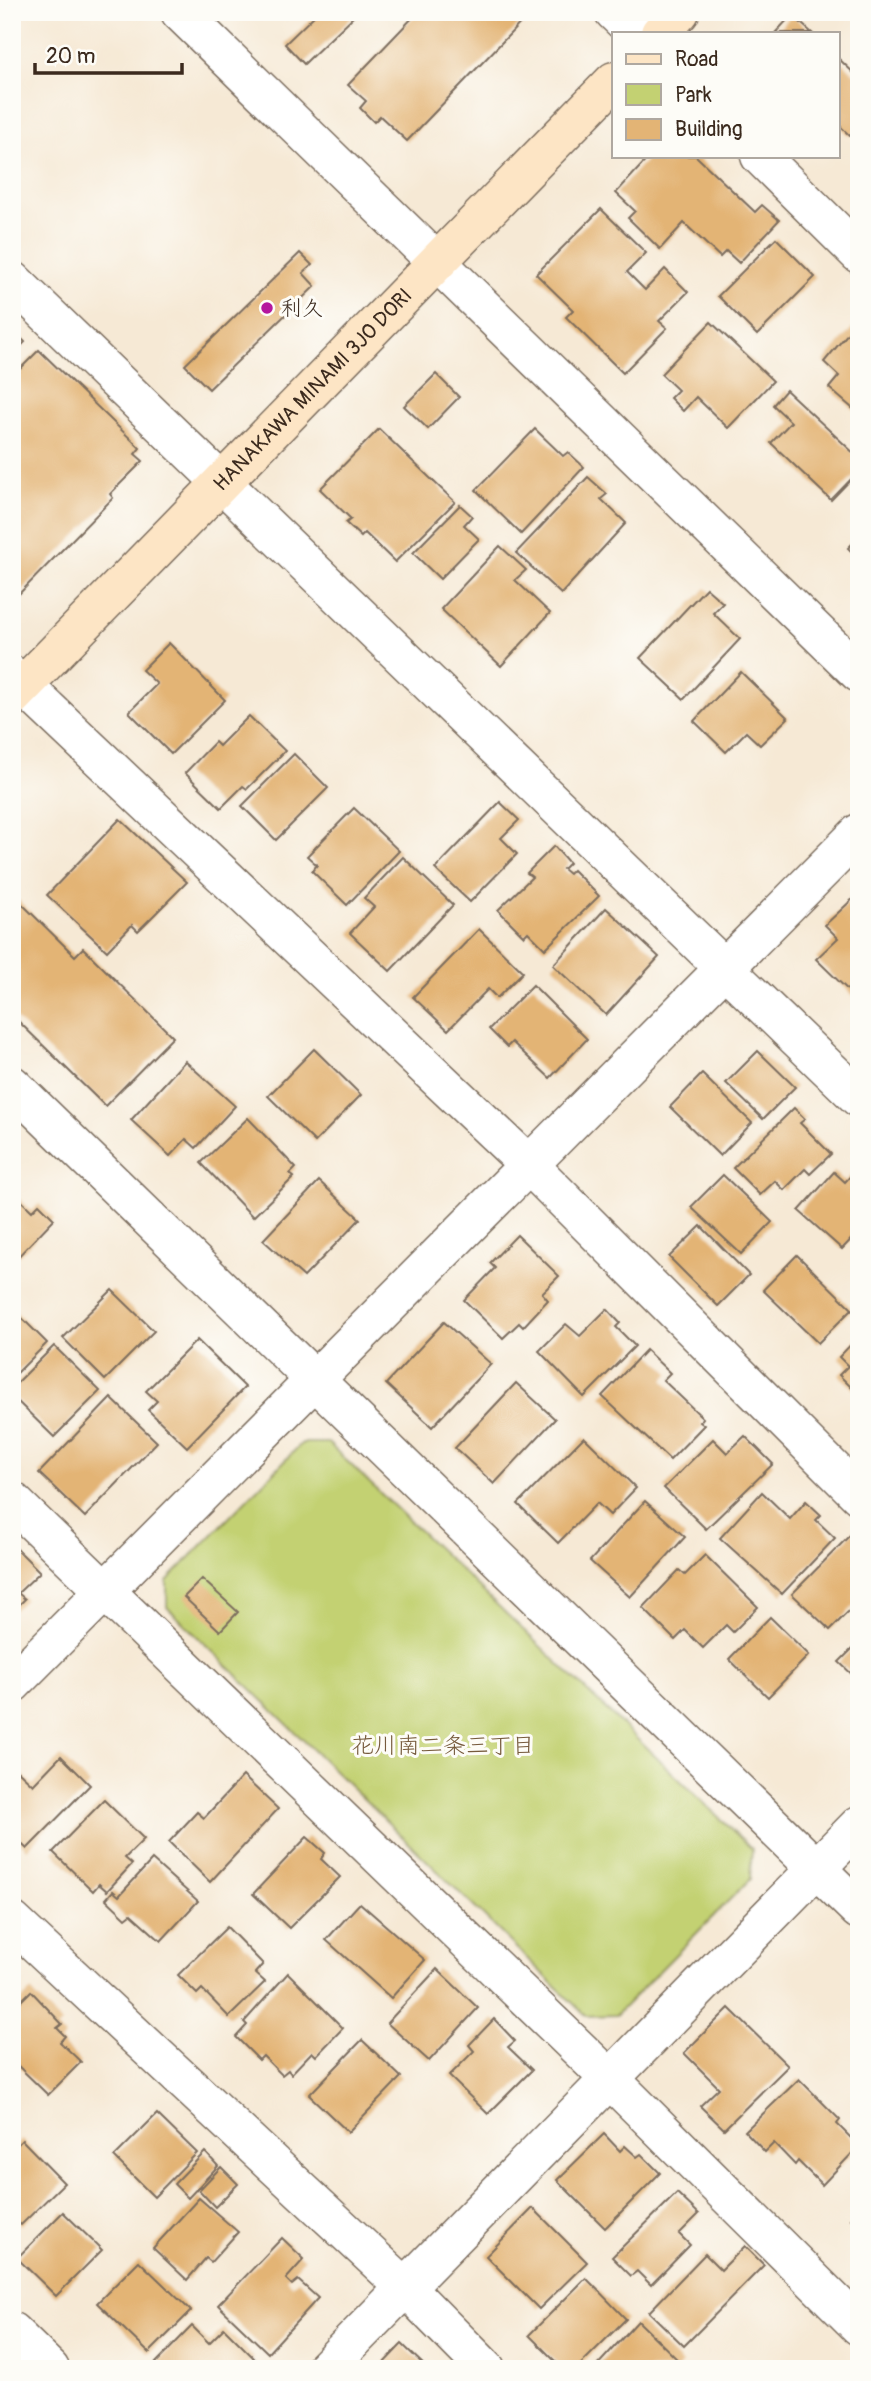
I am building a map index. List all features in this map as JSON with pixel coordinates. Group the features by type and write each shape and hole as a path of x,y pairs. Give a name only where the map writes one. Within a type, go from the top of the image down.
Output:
{"street":[{"path":"180,12 859,673"},
{"path":"614,12 635,32"},
{"path":"661,32 680,12"},
{"name":"HANAKAWA MINAMI 3JO DORI","path":"16,686 220,484 612,83"},
{"path":"762,158 859,254"},
{"path":"12,280 220,484 859,1098"},
{"path":"16,686 529,1165 859,1495"},
{"path":"12,1684 859,833"},
{"path":"12,1085 316,1378 859,1910"},
{"path":"12,1501 610,2078 859,2326"},
{"path":"325,2369 859,1825"},
{"path":"12,1920 405,2287 486,2369"},
{"path":"12,2332 50,2369"}],"green space":[{"path":"302,1443 328,1443 752,1849 750,1879 616,2015 586,2016 167,1607 167,1581"}],"building":[{"path":"318,12 352,12 355,15 304,64 285,44"},
{"path":"418,12 531,12 407,141 380,116 374,122 360,108 366,101 348,85"},
{"path":"792,15 811,32 776,32"},
{"path":"840,60 859,78 859,126 850,136 840,126"},
{"path":"648,158 698,158 755,212 762,205 779,220 739,263 726,251 720,257 684,223 660,249 628,218 635,211 616,193"},
{"path":"601,209 646,253 627,272 645,290 665,269 688,292 659,321 667,328 623,373 566,317 573,310 536,274"},
{"path":"776,238 815,277 757,335 718,296"},
{"path":"300,253 312,265 303,273 315,286 209,389 185,365"},
{"path":"859,320 859,414 829,388 839,376 824,362"},
{"path":"711,322 773,381 728,428 696,397 683,411 670,398 678,390 661,374"},
{"path":"12,330 25,342 12,355"},
{"path":"39,350 140,448 135,454 143,461 110,494 113,498 12,601 12,377"},
{"path":"436,374 459,397 428,429 404,406"},
{"path":"786,390 859,458 859,471 831,500 771,443 791,422 773,405"},
{"path":"379,429 455,502 395,562 365,533 361,537 346,523 351,519 320,489"},
{"path":"535,429 563,456 568,452 584,467 521,534 476,490"},
{"path":"588,477 607,494 601,499 626,523 561,594 516,553"},
{"path":"460,505 472,516 464,525 479,539 440,579 413,553"},
{"path":"859,537 859,559 848,548"},
{"path":"500,546 526,570 515,580 550,613 501,666 441,609"},
{"path":"706,588 723,603 713,613 740,639 684,699 640,658"},
{"path":"169,643 225,700 171,754 129,712 157,684 142,670"},
{"path":"741,672 788,718 760,745 746,732 726,752 694,721"},
{"path":"249,716 285,751 247,789 243,786 221,808 185,773 215,742 219,746"},
{"path":"294,754 328,788 276,840 242,806"},
{"path":"500,802 519,820 501,838 517,854 470,902 435,869"},
{"path":"354,808 399,851 347,905 312,871 317,865 307,856"},
{"path":"120,819 187,882 138,931 132,925 107,951 47,895"},
{"path":"554,846 569,863 563,869 569,874 573,870 599,896 545,949 528,932 524,936 498,910 532,877 527,873"},
{"path":"403,857 453,905 390,971 350,933 374,907 364,898"},
{"path":"857,895 859,1001 816,959 838,938 825,925"},
{"path":"18,900 75,956 83,948 173,1037 105,1106 12,1015 12,905"},
{"path":"606,908 659,957 606,1015 553,965"},
{"path":"479,929 523,972 497,998 488,989 448,1030 413,997"},
{"path":"533,985 587,1039 550,1078 512,1042 507,1047 489,1029"},
{"path":"314,1049 361,1095 315,1142 268,1096"},
{"path":"758,1051 795,1087 763,1119 726,1083"},
{"path":"185,1061 235,1106 196,1148 186,1139 170,1156 131,1120"},
{"path":"702,1074 752,1123 720,1156 670,1107"},
{"path":"794,1108 805,1119 800,1123 831,1154 810,1174 805,1169 784,1190 775,1181 760,1195 733,1168"},
{"path":"248,1118 296,1168 290,1174 294,1177 253,1217 201,1163"},
{"path":"856,1170 859,1172 859,1231 842,1249 799,1211 834,1172 845,1182"},
{"path":"723,1175 772,1222 741,1254 691,1207"},
{"path":"319,1181 360,1219 304,1277 263,1240"},
{"path":"12,1192 32,1211 39,1204 54,1219 12,1263"},
{"path":"701,1226 749,1275 718,1306 669,1257"},
{"path":"517,1235 559,1276 542,1293 548,1300 523,1327 519,1323 503,1338 464,1300 495,1268 490,1263"},
{"path":"797,1255 852,1309 818,1343 763,1290"},
{"path":"112,1290 154,1331 105,1380 63,1338"},
{"path":"12,1308 47,1343 12,1378"},
{"path":"607,1309 620,1323 616,1327 635,1346 584,1397 539,1351 566,1324 580,1336"},
{"path":"444,1322 491,1364 432,1427 386,1384"},
{"path":"859,1336 859,1395 839,1375 848,1366 839,1357"},
{"path":"197,1340 245,1387 187,1447 148,1410 157,1401 146,1391"},
{"path":"54,1346 100,1391 54,1437 12,1396 12,1388"},
{"path":"646,1350 670,1373 663,1380 703,1418 700,1422 704,1425 670,1460 602,1396"},
{"path":"516,1383 555,1419 494,1484 455,1448"},
{"path":"111,1398 157,1442 85,1517 39,1473"},
{"path":"745,1436 773,1464 706,1529 664,1488 713,1439 727,1453"},
{"path":"584,1437 636,1488 610,1515 597,1503 558,1543 518,1504"},
{"path":"762,1492 790,1519 806,1501 821,1515 816,1520 835,1538 782,1594 720,1538"},
{"path":"645,1501 685,1537 630,1597 590,1561"},
{"path":"854,1531 859,1536 859,1601 830,1630 792,1594"},
{"path":"12,1544 40,1572 18,1593 25,1599 12,1612"},
{"path":"705,1555 758,1607 733,1632 726,1625 703,1648 685,1630 675,1640 643,1608 679,1570 685,1575"},
{"path":"202,1579 238,1612 220,1631 184,1597"},
{"path":"770,1617 809,1655 768,1697 729,1659"},
{"path":"859,1642 859,1681 839,1662"},
{"path":"61,1756 90,1785 27,1849 12,1835 12,1777 18,1771 33,1785"},
{"path":"243,1776 278,1809 210,1882 169,1842 197,1812 204,1818"},
{"path":"104,1800 144,1839 125,1858 132,1864 107,1891 99,1884 93,1891 53,1852"},
{"path":"307,1837 325,1853 321,1859 340,1877 289,1928 253,1894"},
{"path":"152,1860 198,1901 161,1941 131,1914 126,1918 106,1899 113,1891 119,1896"},
{"path":"360,1903 425,1960 391,1998 326,1940"},
{"path":"227,1927 263,1964 255,1973 265,1982 229,2017 202,1989 197,1994 178,1975"},
{"path":"437,1969 478,2008 429,2061 387,2023"},
{"path":"288,1973 343,2028 316,2056 312,2052 291,2074 288,2070 282,2075 263,2056 259,2060 236,2037 247,2025 244,2022"},
{"path":"31,1991 62,2024 57,2028 65,2036 60,2042 81,2062 48,2095 12,2060 12,2010"},
{"path":"729,2008 788,2066 724,2129 700,2106 719,2088 684,2053"},
{"path":"494,2019 515,2041 508,2047 532,2070 488,2114 449,2076 474,2051 469,2045"},
{"path":"362,2040 401,2077 348,2132 309,2095"},
{"path":"799,2079 840,2120 837,2124 859,2146 822,2185 798,2161 795,2165 774,2143 765,2152 745,2131"},
{"path":"157,2114 197,2153 154,2197 114,2157"},
{"path":"604,2134 620,2151 625,2146 637,2157 641,2154 660,2173 605,2228 557,2180"},
{"path":"22,2140 64,2183 21,2225 12,2217 12,2150"},
{"path":"205,2152 218,2166 188,2198 174,2184"},
{"path":"221,2167 238,2184 215,2207 199,2190"},
{"path":"677,2193 699,2214 679,2234 690,2245 651,2285 637,2271 631,2276 612,2257"},
{"path":"199,2198 238,2232 211,2262 206,2258 187,2280 153,2248"},
{"path":"533,2208 587,2262 539,2309 486,2256"},
{"path":"859,2211 859,2226 851,2219"},
{"path":"63,2212 102,2250 56,2296 17,2258"},
{"path":"282,2238 304,2259 286,2279 292,2285 298,2280 318,2298 268,2353 218,2305"},
{"path":"745,2246 764,2265 684,2346 649,2312 705,2254 721,2270"},
{"path":"139,2261 191,2311 149,2353 97,2303"},
{"path":"586,2278 626,2319 576,2369 563,2369 529,2335"},
{"path":"638,2321 682,2364 677,2369 594,2369"},
{"path":"192,2326 209,2343 224,2328 254,2358 243,2369 150,2369"},
{"path":"402,2344 428,2369 378,2369"}],"place":[{"name":"利久","path":"267,308"}],"district":[{"name":"花川南二条三丁目","path":"443,1745"}]}
